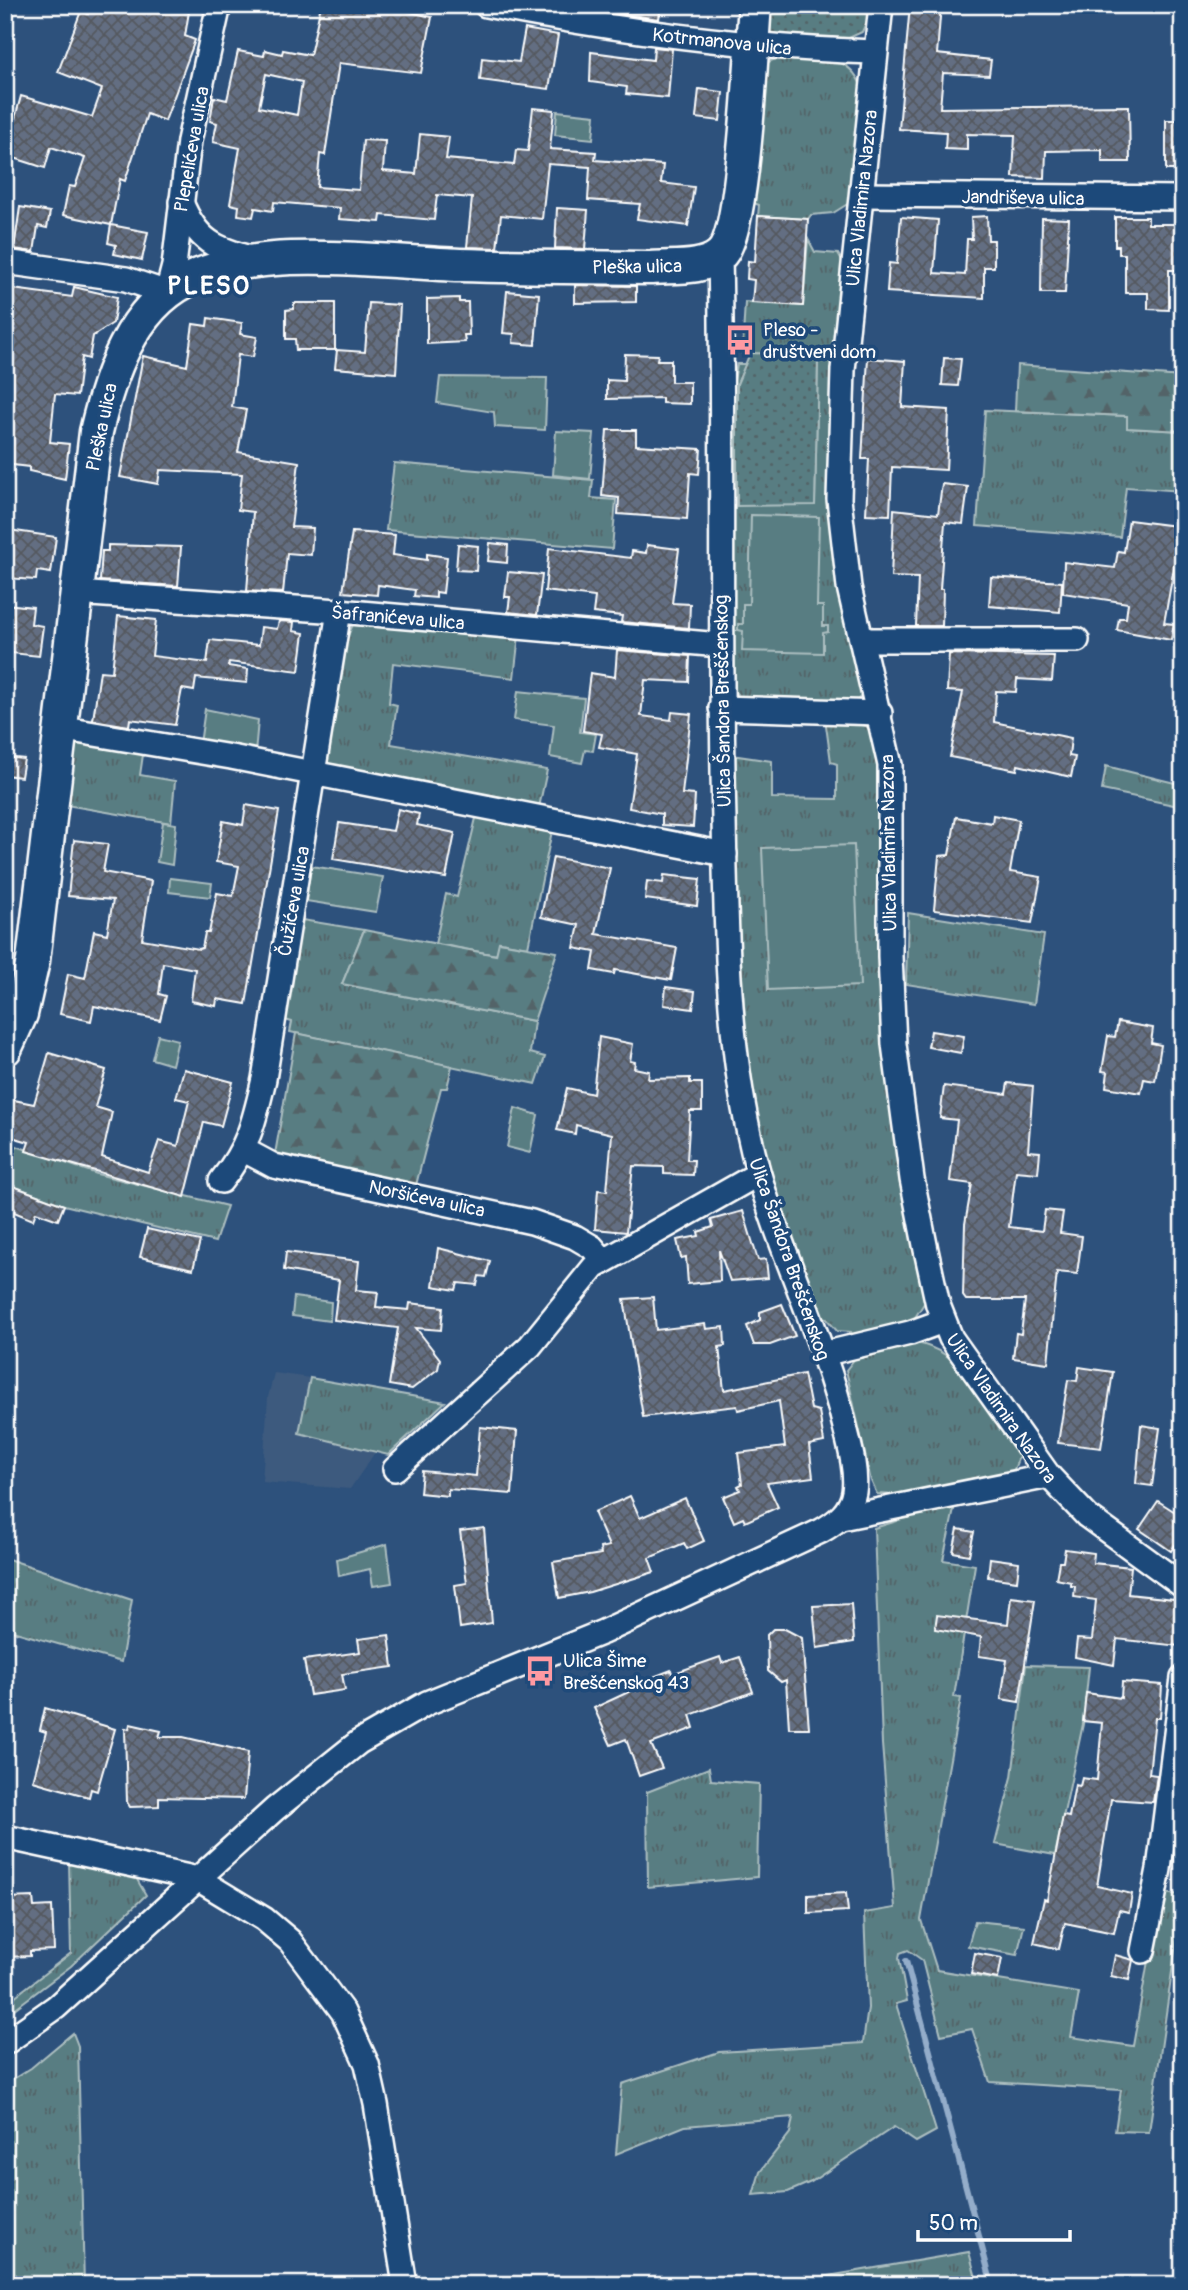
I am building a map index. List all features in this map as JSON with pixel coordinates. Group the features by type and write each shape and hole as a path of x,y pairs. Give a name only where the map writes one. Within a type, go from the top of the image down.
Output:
{"street":[{"name":"Plepelićeva ulica","path":"167,293 177,242 189,141 219,5"},
{"name":"Kotrmanova ulica","path":"486,5 624,30 816,50 875,52"},
{"name":"Ulica Šandora Breščenskog","path":"755,5 737,210 730,239 720,255 721,708 725,854 736,1057 758,1174 841,1409 853,1465 854,1492 841,1518"},
{"name":"Ulica Vladimira Nazora","path":"881,5 844,370 838,456 844,559 880,713 891,782 890,956 894,1044 912,1179 943,1321 951,1339 1049,1476 1087,1516 1183,1586"},
{"name":"Jandriševa ulica","path":"863,195 1183,198"},
{"path":"180,199 189,222 202,238 228,252 259,260"},
{"name":"Pleška ulica","path":"5,1049 21,1014 33,961 96,432 103,401 129,340 167,293 186,280 211,271 259,260 652,268 696,265 720,255"},
{"path":"5,262 126,279 167,293"},
{"name":"Šafranićeva ulica","path":"76,593 339,611 720,645"},
{"name":"Čužićeva ulica","path":"221,1181 244,1150 251,1134 264,1079 339,611"},
{"path":"862,640 1077,640"},
{"path":"721,708 880,713"},
{"path":"59,728 315,773 725,854"},
{"name":"Noršićeva ulica","path":"244,1150 274,1166 532,1222 575,1237 592,1247 603,1259"},
{"path":"395,1469 530,1346 561,1310 585,1275 603,1259 758,1174"},
{"path":"823,1354 910,1334 943,1321"},
{"path":"5,2043 56,2007 321,1771 359,1742 391,1723 458,1689 603,1632 821,1531 841,1518 1049,1476"},
{"path":"1143,1951 1160,1869 1183,1678"},
{"path":"5,1837 198,1879 264,1919 290,1941 344,2012 357,2038 376,2104 405,2285"}],"shaded area":[{"path":"274,1373 310,1378 299,1433 376,1451 350,1489 262,1482 268,1397"}],"green space":[{"path":"768,5 874,5 862,32 838,43 770,35 766,30"},
{"path":"782,56 820,58 842,64 858,79 863,92 854,200 833,213 811,215 808,219 758,216 759,205 754,203 752,194 764,64"},
{"path":"557,111 595,115 593,139 555,135"},
{"path":"808,239 815,252 838,254 846,268 830,457 866,690 856,702 748,700 739,697 731,686 730,402 737,364 746,364 737,384 737,505 815,505 818,356 742,353 745,302 803,306"},
{"path":"750,353 818,356 815,505 737,506 737,384"},
{"path":"1017,365 1183,377 1183,431 1127,428 1127,416 1015,411"},
{"path":"440,377 547,378 545,430 495,427 494,412 437,403"},
{"path":"985,410 1128,416 1128,428 1183,431 1183,491 1126,487 1120,537 977,526"},
{"path":"556,431 594,433 590,479 553,475"},
{"path":"394,463 593,480 591,498 616,500 612,549 386,530"},
{"path":"751,515 819,517 817,606 823,606 823,626 828,626 828,632 823,633 823,653 742,651 743,631 738,630 738,624 743,624 743,604 749,604"},
{"path":"356,618 519,635 514,678 393,663 389,703 397,705 391,744 547,770 538,812 323,766 344,644"},
{"path":"518,691 584,698 580,732 596,734 593,751 585,750 582,763 550,757 554,725 514,720"},
{"path":"205,709 258,720 255,754 200,744"},
{"path":"825,718 866,726 878,741 925,1290 925,1302 912,1322 853,1338 851,1332 837,1331 826,1318 819,1317 768,1167 755,1116 747,1051 734,857 731,755 772,761 772,798 837,799 837,764 831,762"},
{"path":"80,741 144,748 140,775 175,781 171,823 60,804 71,749"},
{"path":"1106,766 1183,785 1183,807 1102,790"},
{"path":"477,814 553,826 528,947 500,942 497,955 435,944 446,894 457,897"},
{"path":"163,822 176,824 172,865 157,862"},
{"path":"854,845 860,986 768,990 762,848"},
{"path":"311,866 383,877 376,912 306,901"},
{"path":"170,878 212,883 210,897 169,892"},
{"path":"908,913 1044,935 1034,1004 906,984"},
{"path":"302,920 364,930 342,984 534,1021 530,1053 545,1057 536,1084 290,1032 292,1022 285,1020"},
{"path":"364,930 496,955 499,942 557,952 534,1021 342,984"},
{"path":"296,1033 452,1066 447,1088 441,1088 415,1189 274,1160"},
{"path":"158,1035 178,1040 172,1065 152,1059"},
{"path":"515,1108 538,1115 530,1153 507,1147"},
{"path":"5,1142 97,1174 227,1206 215,1242 64,1205 5,1183"},
{"path":"294,1297 331,1302 330,1321 292,1316"},
{"path":"909,1342 929,1346 946,1356 962,1368 975,1384 1020,1454 1013,1472 897,1500 895,1495 877,1494 871,1481 846,1370 856,1357"},
{"path":"310,1378 445,1402 388,1455 299,1433"},
{"path":"955,1505 943,1560 975,1565 954,1697 961,1698 921,1920 937,1970 1079,1993 1071,2037 1133,2046 1160,1893 1183,1895 1149,2132 1115,2131 1121,2090 990,2082 972,2029 941,2035 922,1960 908,1950 900,1953 899,1958 907,2001 896,2004 936,2131 916,2142 894,2127 811,2182 788,2192 753,2195 760,2172 790,2133 793,2117 685,2126 616,2154 622,2084 719,2052 863,2043 868,2008 864,1913 895,1908 882,1744 874,1528 897,1521 896,1516"},
{"path":"387,1544 392,1583 373,1586 370,1569 339,1576 337,1559"},
{"path":"5,1558 132,1600 121,1662 5,1629"},
{"path":"1026,1665 1089,1667 1083,1724 1055,1855 995,1844 1012,1777"},
{"path":"709,1768 711,1780 759,1784 757,1877 648,1887 647,1792"},
{"path":"69,1860 135,1876 146,1895 71,1966 5,2016 5,2004 71,1953"},
{"path":"975,1921 1024,1926 1017,1955 968,1946"},
{"path":"73,2033 78,2046 84,2285 5,2285 5,2084 31,2068"},
{"path":"969,2252 978,2285 776,2285"}],"building":[{"path":"91,5 190,5 185,36 195,40 165,121 147,114 125,181 120,179 111,225 63,215 69,186 75,187 85,158 51,147 45,168 5,155 21,96 92,117 102,89 58,72 81,11 88,14"},
{"path":"321,5 379,5 432,17 421,73 339,63 325,155 320,154 317,187 359,190 363,140 385,141 383,171 416,174 420,134 449,137 446,159 514,165 516,150 528,151 533,108 554,110 550,149 596,152 595,160 663,165 661,183 694,187 688,226 637,219 640,204 588,200 590,167 548,164 542,219 501,215 497,248 467,247 472,198 437,195 434,220 381,215 380,222 339,219 340,208 274,202 273,211 255,208 253,217 238,215 239,206 230,204 240,148 213,142 217,123 210,121 214,97 227,100 238,51 264,56 265,50 310,55","holes":["266,74 302,82 297,115 259,107"]},
{"path":"596,5 661,5 659,19 595,10"},
{"path":"910,5 941,5 937,54 991,60 989,75 943,73 940,108 1129,106 1130,162 1102,162 1102,150 1046,151 1045,178 1013,177 1015,135 967,134 967,150 945,149 946,132 899,129"},
{"path":"525,29 558,35 549,89 480,80 482,58 519,62"},
{"path":"654,47 672,49 668,98 626,94 627,87 590,82 591,52 653,60"},
{"path":"699,89 723,92 720,121 696,118"},
{"path":"1166,120 1183,120 1183,170 1166,170"},
{"path":"20,207 50,212 47,228 38,226 34,252 14,249"},
{"path":"557,208 588,210 585,249 555,248"},
{"path":"758,216 808,219 803,306 752,303 754,280 747,279 748,261 755,262"},
{"path":"987,216 988,240 994,240 994,267 984,267 984,298 887,292 889,263 897,264 901,217 938,220 934,273 965,275 967,239 972,239 971,217"},
{"path":"1115,217 1148,217 1148,224 1183,224 1183,270 1169,270 1169,310 1148,309 1148,293 1125,293 1125,254 1119,254 1119,246 1115,246"},
{"path":"1042,218 1069,219 1065,293 1041,293"},
{"path":"111,225 148,232 142,260 114,254 116,245 108,243"},
{"path":"575,285 636,286 636,302 575,303"},
{"path":"74,287 117,297 113,323 93,336 89,359 82,357 77,396 55,394 50,442 69,444 65,479 29,471 29,467 5,464 5,356 12,317 5,316 5,288 72,297"},
{"path":"507,291 539,294 535,345 513,343 514,334 503,333"},
{"path":"459,298 459,302 468,302 469,335 464,335 465,342 427,344 427,299"},
{"path":"294,303 335,303 335,350 296,350 295,339 286,339 286,310 294,309"},
{"path":"369,303 400,305 396,373 335,368 337,350 365,352"},
{"path":"208,318 242,323 240,334 257,337 253,357 238,355 232,407 246,410 238,452 299,462 291,527 313,528 311,555 287,553 283,593 247,591 253,512 238,510 242,474 160,470 158,484 120,477 143,356 187,366 193,324 207,326"},
{"path":"625,354 658,355 657,360 671,360 671,382 690,382 690,404 662,403 662,398 607,399 607,380 624,381"},
{"path":"868,358 905,361 902,407 949,410 946,470 892,467 890,515 866,514 869,459 862,459"},
{"path":"944,358 961,359 958,386 942,385"},
{"path":"607,430 636,430 636,445 701,449 699,474 690,473 687,519 618,514 619,498 602,496"},
{"path":"942,484 968,487 963,524 945,522 940,589 943,589 942,626 916,626 918,578 891,577 894,509 938,514"},
{"path":"1129,520 1183,527 1183,563 1175,562 1164,623 1174,624 1171,640 1117,630 1119,618 1126,618 1128,603 1063,593 1064,562 1115,568 1118,551 1124,552"},
{"path":"9,530 56,537 51,573 37,571 36,580 5,578 5,536"},
{"path":"352,532 395,535 393,555 427,560 427,554 447,557 443,593 436,592 436,598 414,596 415,590 378,585 377,595 343,592"},
{"path":"490,543 508,545 507,563 488,561"},
{"path":"458,544 478,546 476,571 456,570"},
{"path":"108,545 181,547 178,586 100,581 102,551 108,551"},
{"path":"647,545 679,549 672,603 690,604 689,628 621,622 622,616 593,613 595,597 545,591 549,548 631,558 632,551 646,553"},
{"path":"508,572 542,575 537,615 508,612 510,597 505,597"},
{"path":"991,577 1062,582 1060,612 989,606"},
{"path":"5,604 33,607 31,624 43,626 39,656 11,653 12,649 5,648"},
{"path":"118,616 156,620 152,656 207,663 210,640 259,645 261,627 277,629 279,621 294,622 293,631 304,633 299,671 229,662 228,666 248,669 247,683 196,678 194,691 182,689 175,725 130,719 129,726 93,720 100,671 112,672"},
{"path":"617,650 690,656 689,682 645,680 641,716 671,720 672,712 691,714 682,794 695,795 693,827 662,825 662,814 629,808 637,754 599,747 602,734 583,731 590,673 615,677"},
{"path":"949,654 1054,656 1052,681 1017,679 1016,692 996,691 994,722 1071,738 1069,756 1075,757 1071,777 1018,765 1017,770 950,757 963,692 947,691"},
{"path":"5,757 24,759 21,777 5,775"},
{"path":"246,805 279,811 246,1004 217,999 216,1006 191,1001 195,969 163,963 159,994 166,996 160,1020 94,1006 91,1021 60,1014 68,974 85,978 94,931 107,934 113,900 68,896 74,840 108,844 103,872 151,881 142,939 199,949 202,948 205,933 209,933 217,893 233,896 239,866 216,862 223,821 243,825"},
{"path":"398,809 419,814 417,825 455,833 446,878 333,859 339,823 393,831"},
{"path":"993,815 1019,820 1010,872 1041,877 1032,923 934,910 939,856 949,855 956,817 992,823"},
{"path":"553,857 610,868 596,934 677,948 671,980 615,970 614,974 592,970 595,952 574,948 579,925 541,917"},
{"path":"664,875 700,879 697,906 645,899 647,881 663,883"},
{"path":"666,987 695,991 693,1009 664,1005"},
{"path":"1118,1022 1153,1028 1151,1043 1161,1045 1155,1081 1144,1079 1141,1093 1106,1087 1108,1072 1102,1071 1108,1036 1115,1037"},
{"path":"931,1031 964,1036 961,1053 928,1047"},
{"path":"599,1037 633,1044 630,1061 635,1062 634,1068 649,1071 648,1079 690,1078 690,1083 702,1083 702,1111 690,1111 687,1160 694,1160 693,1175 664,1174 664,1167 633,1166 626,1232 595,1229 598,1190 607,1191 612,1134 576,1125 575,1134 557,1130 567,1088 593,1094"},
{"path":"49,1053 106,1070 95,1107 112,1112 102,1157 148,1172 159,1141 178,1146 189,1101 176,1098 184,1069 233,1082 221,1126 204,1122 185,1197 26,1151 29,1142 5,1135 9,1099 34,1104"},
{"path":"1008,1083 1033,1086 1028,1151 1040,1152 1038,1173 1016,1171 1009,1227 1042,1231 1045,1210 1063,1212 1060,1233 1082,1236 1077,1274 1057,1272 1048,1363 1013,1358 1016,1333 1021,1334 1025,1300 966,1300 963,1296 965,1224 972,1184 950,1181 957,1120 940,1118 944,1086 1006,1094"},
{"path":"5,1183 64,1205 58,1220 36,1212 33,1220 14,1212 15,1209 5,1205"},
{"path":"743,1211 758,1260 766,1259 768,1278 730,1281 719,1250 720,1281 688,1284 686,1257 681,1258 677,1240 699,1236 698,1232 713,1227 711,1220"},
{"path":"147,1229 200,1241 193,1269 140,1257"},
{"path":"438,1248 490,1261 486,1277 479,1276 477,1285 458,1283 456,1290 433,1286"},
{"path":"286,1252 359,1261 356,1290 378,1292 376,1307 409,1310 410,1303 443,1307 441,1330 416,1328 440,1359 438,1369 412,1389 389,1385 398,1328 334,1320 339,1280 284,1270"},
{"path":"653,1297 656,1330 705,1324 706,1329 724,1327 725,1346 719,1347 724,1390 804,1374 811,1409 819,1411 824,1442 809,1445 813,1477 767,1483 778,1507 745,1522 743,1518 734,1522 723,1497 740,1490 738,1486 742,1484 738,1453 785,1447 779,1401 738,1410 737,1406 643,1417 624,1299"},
{"path":"782,1304 795,1336 770,1345 754,1345 747,1326 760,1320 760,1312"},
{"path":"1079,1367 1113,1372 1101,1448 1058,1443 1068,1380 1077,1381"},
{"path":"1141,1425 1160,1428 1152,1486 1136,1484"},
{"path":"480,1427 517,1431 512,1494 448,1489 448,1496 420,1493 422,1471 476,1476"},
{"path":"630,1496 640,1518 685,1498 704,1541 687,1549 684,1543 649,1558 654,1572 590,1592 559,1598 553,1562 601,1554 600,1548 609,1546 594,1512"},
{"path":"1158,1501 1183,1517 1183,1534 1171,1551 1139,1529"},
{"path":"484,1528 492,1623 460,1628 455,1585 467,1583 460,1531"},
{"path":"958,1529 974,1532 969,1555 953,1552"},
{"path":"1065,1549 1094,1553 1093,1563 1131,1567 1128,1594 1183,1600 1179,1646 1117,1639 1114,1665 1075,1657 1077,1639 1092,1640 1096,1600 1074,1597 1075,1586 1071,1586 1071,1582 1056,1579"},
{"path":"990,1558 1019,1562 1017,1581 988,1577"},
{"path":"1011,1597 1035,1600 1019,1702 1001,1699 1007,1660 979,1656 981,1637 935,1629 937,1615 1008,1624"},
{"path":"851,1604 854,1642 817,1648 813,1606"},
{"path":"773,1629 785,1629 802,1638 809,1728 789,1728 786,1680 781,1682 768,1671 767,1635"},
{"path":"389,1635 393,1667 342,1674 345,1690 310,1695 304,1660 360,1652 358,1639"},
{"path":"720,1657 722,1663 740,1657 753,1692 690,1715 694,1728 651,1744 662,1768 639,1776 626,1739 611,1745 594,1708 650,1682 648,1679 671,1670 672,1674"},
{"path":"1122,1682 1162,1685 1160,1718 1155,1718 1149,1774 1157,1775 1153,1802 1111,1799 1097,1886 1132,1894 1129,1912 1119,1910 1114,1933 1065,1923 1059,1949 1034,1943 1044,1899 1047,1900 1063,1816 1069,1817 1075,1785 1080,1786 1082,1778 1097,1780 1102,1723 1083,1721 1086,1693 1121,1698"},
{"path":"45,1708 115,1729 97,1791 91,1789 89,1797 33,1781 46,1732 40,1730"},
{"path":"130,1724 161,1731 159,1737 183,1737 248,1752 244,1799 159,1797 159,1806 130,1807 127,1802 125,1728 129,1729"},
{"path":"846,1893 848,1911 808,1913 808,1895"},
{"path":"33,1897 34,1907 52,1906 54,1950 30,1951 30,1956 5,1957 7,1898"},
{"path":"975,1953 1002,1958 998,1979 971,1974"},
{"path":"1115,1955 1133,1960 1129,1980 1111,1976"}],"waterway":[{"path":"906,1961 992,2285"}],"place":[{"name":"Pleso - društveni dom","path":"740,340"},
{"name":"Ulica Šime Brešćenskog 43","path":"540,1671"}],"district":[{"name":"PLESO","path":"209,285"}]}
